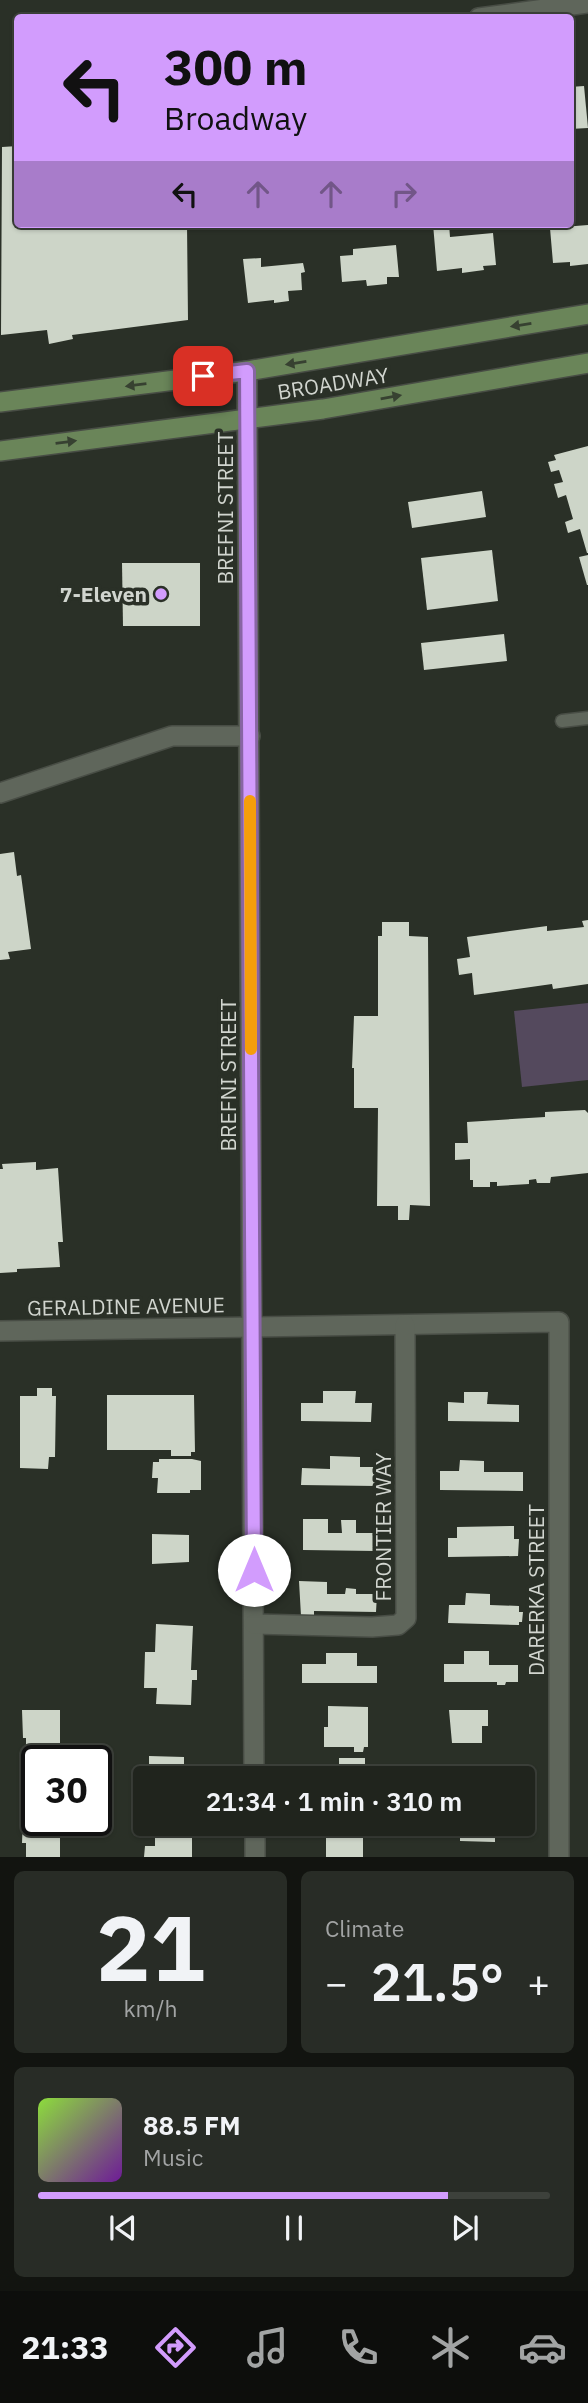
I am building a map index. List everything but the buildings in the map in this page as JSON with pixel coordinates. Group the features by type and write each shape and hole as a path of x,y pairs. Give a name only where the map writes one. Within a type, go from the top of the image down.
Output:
{"main road":[{"name":"BROADWAY","path":"0,402 247,371 588,314"},
{"name":"BROADWAY","path":"0,450 247,420 588,363"}],"street":[{"path":"507,14 588,3"},
{"name":"BREFNI STREET","path":"247,371 254,1766"},
{"path":"0,793 172,736 250,736"},
{"name":"DARERKA STREET","path":"405,1325 559,1322 559,1857"},
{"path":"253,1327 405,1325"},
{"name":"FRONTIER WAY","path":"254,1624 372,1628 398,1625 406,1618 405,1325"},
{"name":"GERALDINE AVENUE","path":"0,1331 253,1327"},
{"path":"254,1836 254,1857"}],"lane":[{"path":"562,721 588,718"}],"shaded area":[{"path":"588,1003 588,1080 522,1087 514,1011"}],"slow traffic":[{"path":"250,801 251,1049"}],"place":[{"name":"7-Eleven","path":"161,594"}],"route":[{"path":"203,376 247,371 254,1570"}]}
